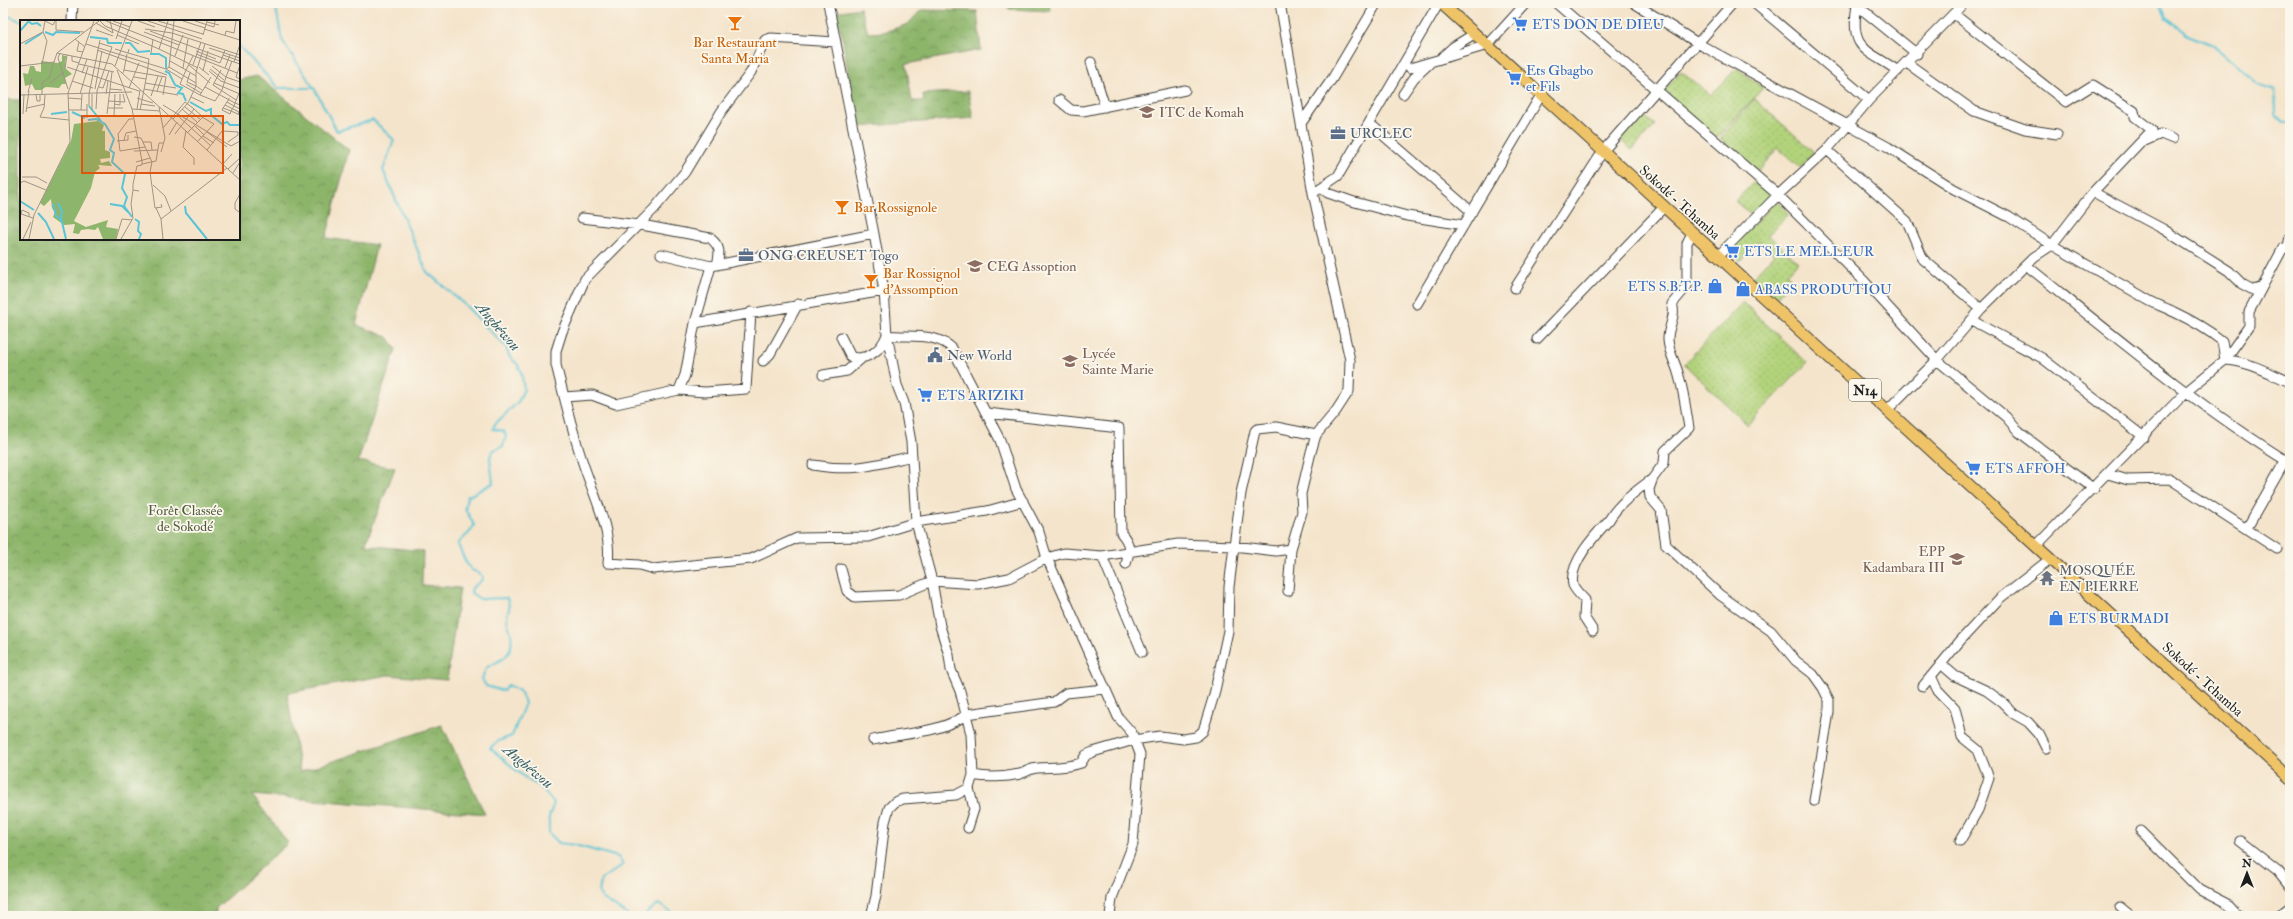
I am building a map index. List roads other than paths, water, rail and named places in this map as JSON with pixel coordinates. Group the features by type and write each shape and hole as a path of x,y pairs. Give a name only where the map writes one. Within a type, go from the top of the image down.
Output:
{"main road":[{"name":"Sokodé - Tchamba","path":"1440,3 1488,45 2290,778"}],"street":[{"path":"72,20 73,3"},
{"path":"828,3 884,290 887,335 897,384 904,403 912,456 916,522 932,581 940,626 949,656 951,670 960,691 967,714 972,742 973,775 969,788 974,808 968,828"},
{"path":"1280,3 1302,122 1317,190 1350,360 1349,391 1336,411 1316,435 1301,494 1302,512 1292,549 1288,591"},
{"path":"1302,122 1332,79 1378,3"},
{"path":"1317,190 1338,176 1369,123 1408,64 1440,3"},
{"path":"1408,64 1430,63 1488,45 1526,3"},
{"path":"1556,3 1778,195 1865,282 1937,360 2006,417 2019,432 2094,488"},
{"path":"1634,3 1699,44 1900,154 1954,189 2009,217 2052,245 2140,295 2151,303 2172,310 2206,328 2222,341 2225,360"},
{"path":"1515,288 1603,151 1699,44 1733,3"},
{"path":"1754,3 1869,100"},
{"path":"1718,256 1778,195 1827,150 1846,125 1869,100 1917,54 1954,14 1961,6 1958,3"},
{"path":"1855,4 1854,24 1857,40 1866,52 1898,72"},
{"path":"1855,4 1917,54"},
{"path":"1887,410 1937,360 1981,309 2034,257 2052,245 2093,192 2152,130 2135,117 2134,111 2093,85 2066,102 1954,14"},
{"path":"1403,94 1414,78 1430,63 1474,34"},
{"path":"836,42 771,38 765,40 751,72 738,87 717,117 686,172 654,209 637,224 590,272 574,301 556,351 556,365 585,470 597,498 609,549 608,563 639,565 653,569 750,559 797,538 868,537 916,522 987,511 1023,501"},
{"path":"1091,62 1104,107"},
{"path":"1408,64 1414,78"},
{"path":"1907,64 1974,111 2025,129 2057,134"},
{"path":"1059,100 1071,110 1083,111 1185,90"},
{"path":"1417,304 1541,95"},
{"path":"1369,123 1472,212"},
{"path":"2140,143 2161,134 2173,139"},
{"path":"1827,150 1907,221 1923,259 1981,309"},
{"path":"1317,190 1407,216 1464,225"},
{"path":"2093,192 2163,229 2229,272 2242,284 2257,291"},
{"path":"1537,339 1664,207"},
{"path":"582,218 637,224 710,238 720,250 695,323 685,375 679,390"},
{"path":"1593,631 1584,617 1585,600 1575,589 1573,583 1582,552 1615,511 1652,479 1664,463 1666,451 1688,428 1684,395 1679,374 1670,356 1668,338 1675,311 1672,304 1687,286 1687,243 1692,233"},
{"path":"661,254 714,265 874,234"},
{"path":"2036,546 2108,474 2186,392 2225,360 2249,326 2249,312 2257,291 2283,248 2289,248 2290,236"},
{"path":"2026,265 2142,360 2245,436 2288,462 2247,528"},
{"path":"695,323 751,312 884,290"},
{"path":"762,361 770,354 798,304"},
{"path":"564,397 592,395 616,404 679,390 705,392 746,389 751,312"},
{"path":"1972,320 2042,358 2144,437"},
{"path":"823,375 847,371 863,357 880,349 887,335"},
{"path":"887,335 929,337 944,341 952,348 1000,440 1016,489 1039,532 1048,558 1118,717 1132,733 1140,754 1140,771 1133,844 1112,898 1109,911 1110,916"},
{"path":"841,337 851,357 863,357"},
{"path":"2225,360 2235,360 2251,365 2290,382"},
{"path":"986,413 1119,428 1121,533 1128,541 1130,552 1126,564"},
{"path":"973,775 995,776 1020,774 1036,768 1071,767 1081,763 1086,755 1093,752 1134,740 1160,736 1183,739 1196,737 1203,731 1214,695 1228,630 1229,587 1241,492 1255,431 1257,429 1276,427 1316,435"},
{"path":"813,465 838,470 858,469 912,456"},
{"path":"2108,474 2128,480 2170,479 2277,549"},
{"path":"1652,479 1649,488 1650,497 1661,510 1668,548 1720,595 1771,631 1796,661 1813,674 1823,688 1829,700 1829,712 1814,801"},
{"path":"915,501 922,514 952,516"},
{"path":"841,569 847,591 855,597 899,595 932,581 978,584 1009,578 1048,558 1064,553 1102,556 1178,544 1234,546 1276,551 1292,549"},
{"path":"1102,556 1142,652"},
{"path":"1923,686 1960,641 1999,600 2050,560"},
{"path":"1941,664 1955,676 1987,690 2014,714 2028,722 2039,734 2046,748"},
{"path":"1931,676 1937,689 1952,702 1955,708 1962,737 1978,750 1989,778 1978,810 1960,840"},
{"path":"873,740 902,733 922,732 955,723 967,714 1054,702 1066,693 1105,689"},
{"path":"871,916 876,896 885,822 889,808 895,802 903,799 956,795 969,788"},
{"path":"2141,830 2200,890 2230,905 2239,916"},
{"path":"2240,841 2278,871 2290,886"},
{"path":"2120,907 2130,916"},
{"path":"2278,916 2290,907"}],"waterway":[{"path":"275,3 282,40 313,87"},
{"path":"2159,3 2165,17 2188,35 2213,45 2258,84 2275,90 2276,115 2284,123 2290,123"},
{"name":"Angbéwou","path":"3,14 20,21"},
{"name":"Angbéwou","path":"240,47 278,88 314,88 337,131 373,120 394,140 383,170 427,272 466,306 506,347 509,356 518,365 521,372 524,389 518,402 495,424 493,429 504,431 506,436 503,446 492,451 490,458 493,483 467,497 465,508 474,525 458,544 467,565 483,577 481,581 472,588 471,593 480,599 507,598 509,605 507,619 511,632 511,648 506,656 486,668 482,679 486,686 503,691 508,685 520,691 525,703 512,736 498,741 490,748 528,780 540,786 554,803 549,817 549,833 559,843 575,845 618,857 623,865 601,880 599,893 602,898 629,916"},
{"name":"Angbéwou","path":"643,916 658,904 678,916"}],"place":[{"name":"Bar Restaurant Santa Maria","path":"735,23"},
{"name":"ETS DON DE DIEU","path":"1520,24"},
{"name":"Ets Gbagbo et Fils","path":"1514,78"},
{"name":"ITC de Komah","path":"1147,112"},
{"name":"URCLEC","path":"1338,133"},
{"name":"Bar Rossignole","path":"842,207"},
{"name":"ETS LE MELLEUR","path":"1732,251"},
{"name":"ONG CREUSET Togo","path":"746,255"},
{"name":"CEG Assoption","path":"975,266"},
{"name":"Bar Rossignol d'Assomption","path":"871,281"},
{"name":"ETS S.B.T.P.","path":"1715,286"},
{"name":"ABASS PRODUTIOU","path":"1743,289"},
{"name":"New World","path":"935,355"},
{"name":"Lycée Sainte Marie","path":"1070,361"},
{"name":"ETS ARIZIKI","path":"925,395"},
{"name":"ETS AFFOH","path":"1973,468"},
{"name":"EPP Kadambara III","path":"1957,559"},
{"name":"MOSQUÉE EN PIERRE","path":"2047,578"},
{"name":"ETS BURMADI","path":"2056,618"}],"park label":[{"name":"Forêt Classée de Sokodé","path":"185,518"}]}
